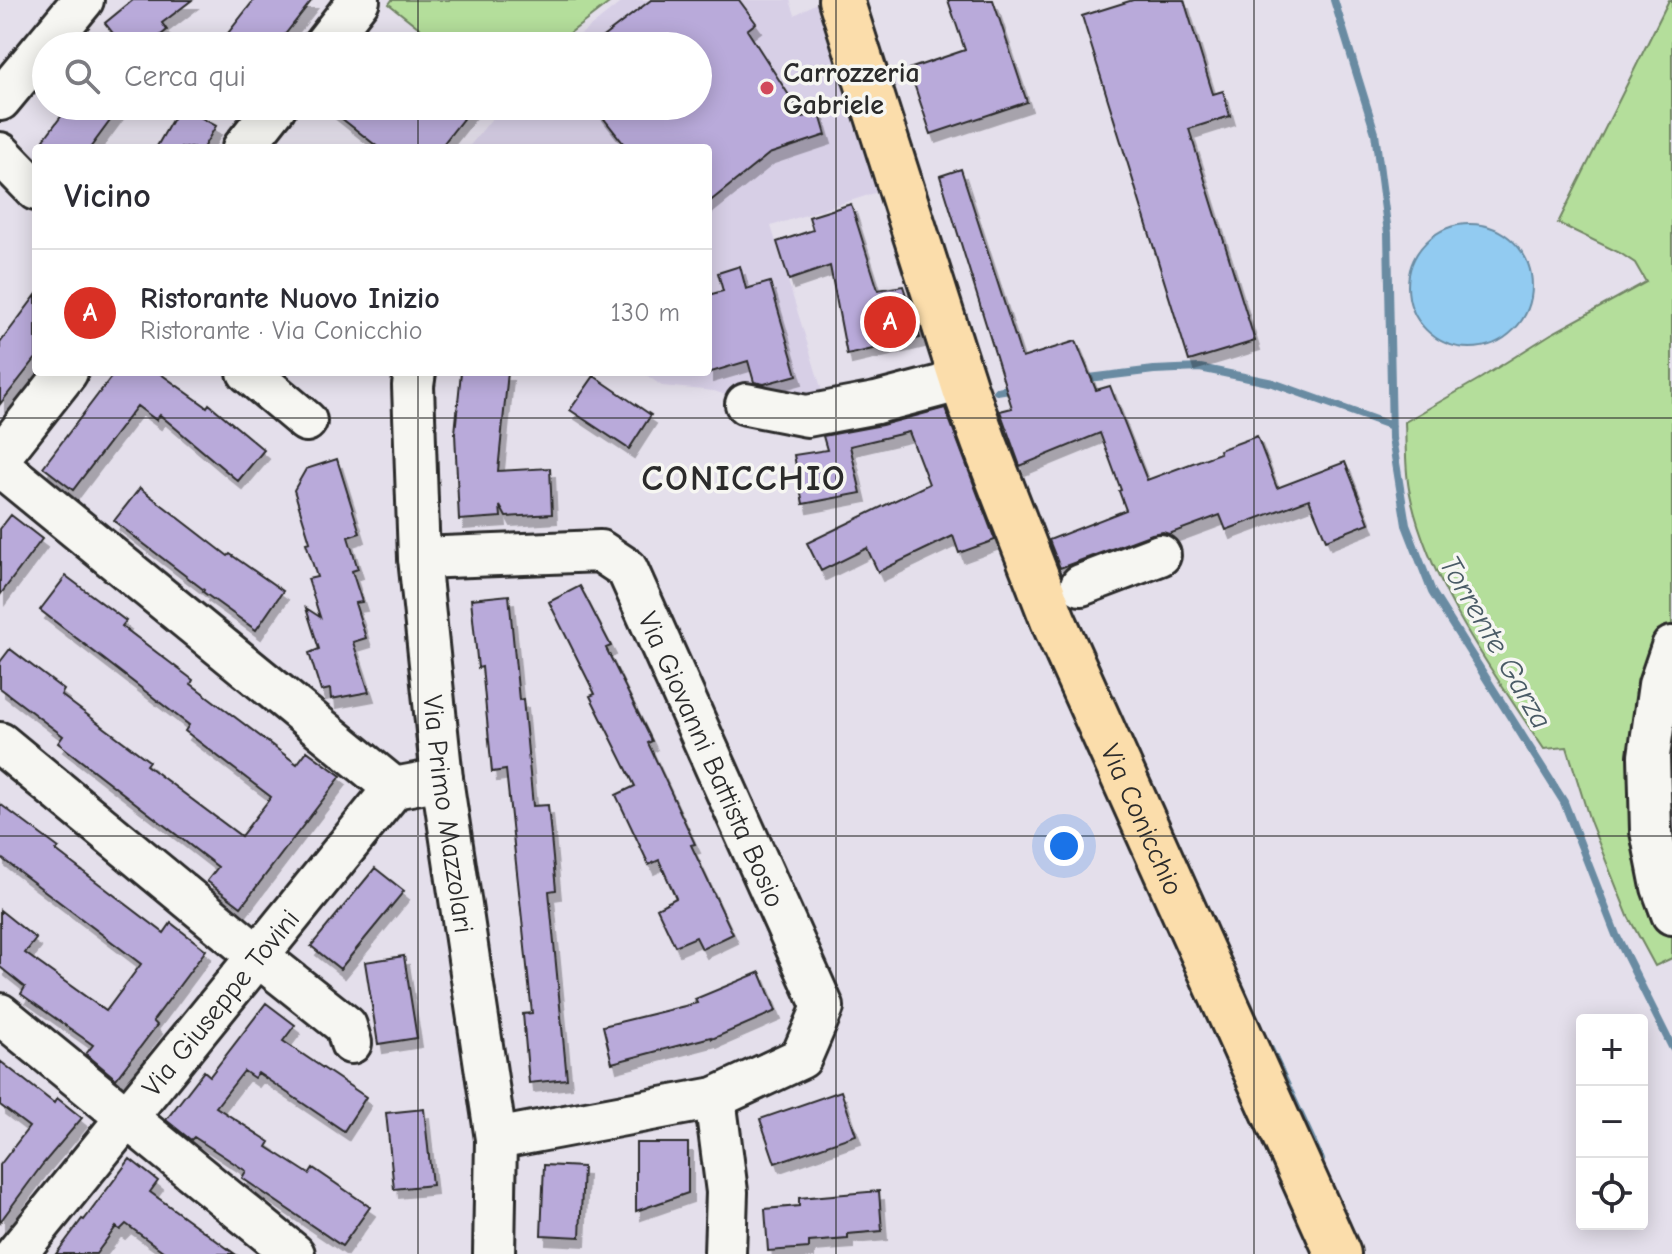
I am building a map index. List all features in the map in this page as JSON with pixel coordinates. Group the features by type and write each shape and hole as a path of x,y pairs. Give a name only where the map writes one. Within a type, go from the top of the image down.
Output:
{"main road":[{"name":"Via Conicchio","path":"841,0 984,442 1066,582 1338,1254"}],"street":[{"path":"56,32 83,0"},
{"path":"334,32 359,0"},
{"path":"0,100 32,61"},
{"path":"246,144 265,120"},
{"path":"0,153 32,186"},
{"path":"0,457 64,376"},
{"path":"253,376 306,421"},
{"name":"Via Primo Mazzolari","path":"414,376 419,558 442,779 496,1139 494,1254"},
{"path":"746,404 807,416 876,403 963,380"},
{"path":"0,466 394,788 442,779"},
{"name":"Via Giovanni Battista Bosio","path":"419,558 600,551 627,569 823,1007 801,1058 715,1098 496,1139"},
{"path":"1066,582 1160,555"},
{"path":"1672,647 1659,685 1649,756 1651,831 1662,887 1672,914"},
{"path":"0,743 346,1026 351,1043"},
{"name":"Via Giuseppe Tovini","path":"16,1254 394,788"},
{"path":"0,1014 294,1254"},
{"path":"715,1098 727,1192 725,1254"}],"shaded area":[{"path":"624,0 790,0 795,15 818,2 878,192 771,226 827,407 746,402 714,391 662,386 648,376 712,376 712,144 471,144 491,120 712,120 712,32 584,32"}],"green space":[{"path":"392,0 613,0 571,32 424,32 389,4"},
{"path":"1669,0 1672,0 1672,958 1655,966 1628,916 1590,821 1567,747 1544,749 1464,625 1430,557 1409,489 1405,422 1551,334 1646,282 1635,263 1558,223"}],"water":[{"path":"1470,224 1494,228 1514,242 1528,262 1532,286 1528,310 1514,330 1494,344 1470,348 1446,344 1426,330 1412,310 1408,286 1412,262 1426,242 1446,228"}],"building":[{"path":"133,0 192,0 162,23 167,30 165,32 112,32 105,23"},
{"path":"254,0 312,0 287,32 229,32"},
{"path":"651,0 739,0 756,23 747,30 803,117 819,111 826,135 769,154 712,200 712,144 624,144 605,120 712,120 712,32 609,32"},
{"path":"948,0 993,0 1027,102 931,134 909,69 965,50"},
{"path":"1133,0 1184,0 1213,94 1223,91 1230,116 1189,129 1255,341 1189,361 1082,16"},
{"path":"58,120 111,120 93,144 51,144 44,139"},
{"path":"172,120 205,120 216,126 205,144 158,144"},
{"path":"344,120 462,120 443,144 374,144"},
{"path":"961,169 1022,358 1076,341 1096,390 1110,386 1147,480 1257,436 1277,488 1345,462 1369,523 1326,540 1309,499 1226,530 1220,515 1169,534 1152,534 1060,568 1049,540 1126,510 1100,433 1020,466 1000,411 1012,408 940,176"},
{"path":"851,204 878,290 903,286 920,338 847,355 830,266 789,280 777,242 813,230 809,217"},
{"path":"740,266 746,289 770,282 797,375 764,384 754,382 748,361 712,372 712,294 723,291 718,273"},
{"path":"32,300 32,363 0,404 0,343"},
{"path":"112,376 164,376 207,407 209,404 264,450 238,481 160,415 156,420 137,406 73,490 43,467"},
{"path":"461,376 508,376 498,471 550,468 552,514 506,517 500,506 501,517 459,520 455,433"},
{"path":"594,376 651,415 629,449 570,410"},
{"path":"945,408 995,540 959,553 953,536 878,572 867,548 821,571 807,543 929,484 909,432 850,446 861,493 803,504 794,455 827,450 823,436 882,425"},
{"path":"337,459 360,533 348,537 358,569 352,571 362,602 355,603 366,638 353,642 369,692 331,699 330,689 321,691 309,653 319,649 306,608 320,617 308,579 317,577 294,490 306,469"},
{"path":"140,488 228,556 230,554 283,591 256,630 114,521"},
{"path":"11,515 42,539 0,595 0,529"},
{"path":"66,576 126,621 122,626 193,680 191,684 297,764 307,751 341,776 241,907 207,881 218,867 58,743 63,736 0,688 0,662 10,649 64,690 61,695 149,761 146,765 241,836 271,797 185,731 189,725 40,610"},
{"path":"580,586 611,646 606,648 652,741 648,743 733,934 702,949 696,937 675,946 657,908 676,898 659,860 649,865 616,795 635,786 590,696 595,694 549,602"},
{"path":"509,595 533,806 548,805 556,890 549,891 567,1079 529,1083 523,1014 532,1013 506,770 492,772 482,667 478,668 471,599"},
{"path":"0,804 164,933 171,923 206,950 153,1021 157,1025 116,1079 86,1054 93,1045 21,994 25,987 0,967 0,910 36,939 25,953 106,1011 141,964 0,857"},
{"path":"375,868 404,891 340,969 311,946"},
{"path":"404,956 417,1038 378,1044 365,962"},
{"path":"760,972 776,1011 712,1039 612,1063 603,1026 697,1003 695,999"},
{"path":"266,1003 295,1025 283,1041 366,1097 344,1131 258,1073 254,1078 244,1071 216,1107 270,1142 267,1147 309,1174 313,1168 370,1207 342,1246 242,1178 246,1171 194,1137 191,1140 166,1120 204,1071 210,1076"},
{"path":"0,1061 54,1103 57,1098 82,1118 0,1222 0,1165 29,1127 0,1105"},
{"path":"841,1091 856,1135 775,1163 760,1119"},
{"path":"424,1109 432,1185 394,1189 386,1113"},
{"path":"636,1143 688,1143 688,1193 636,1211"},
{"path":"130,1159 158,1181 150,1192 235,1254 167,1254 126,1224 120,1230 116,1227 96,1254 56,1254"},
{"path":"544,1165 583,1167 580,1237 541,1235"},
{"path":"879,1191 882,1231 848,1234 848,1239 809,1242 809,1248 768,1251 765,1209 799,1206 799,1198"}],"waterway":[{"name":"Torrente Garza","path":"1334,0 1375,133 1388,233 1392,438 1406,525 1432,592 1564,802 1616,935 1672,1047"},
{"path":"1081,379 1200,368 1273,383 1392,426"},
{"path":"997,391 1016,388"},
{"path":"1270,1049 1321,1160"}],"place":[{"name":"Carrozzeria Gabriele","path":"767,88"},
{"name":"Ristorante Nuovo Inizio","path":"890,322"}],"district":[{"name":"CONICCHIO","path":"744,477"}]}
